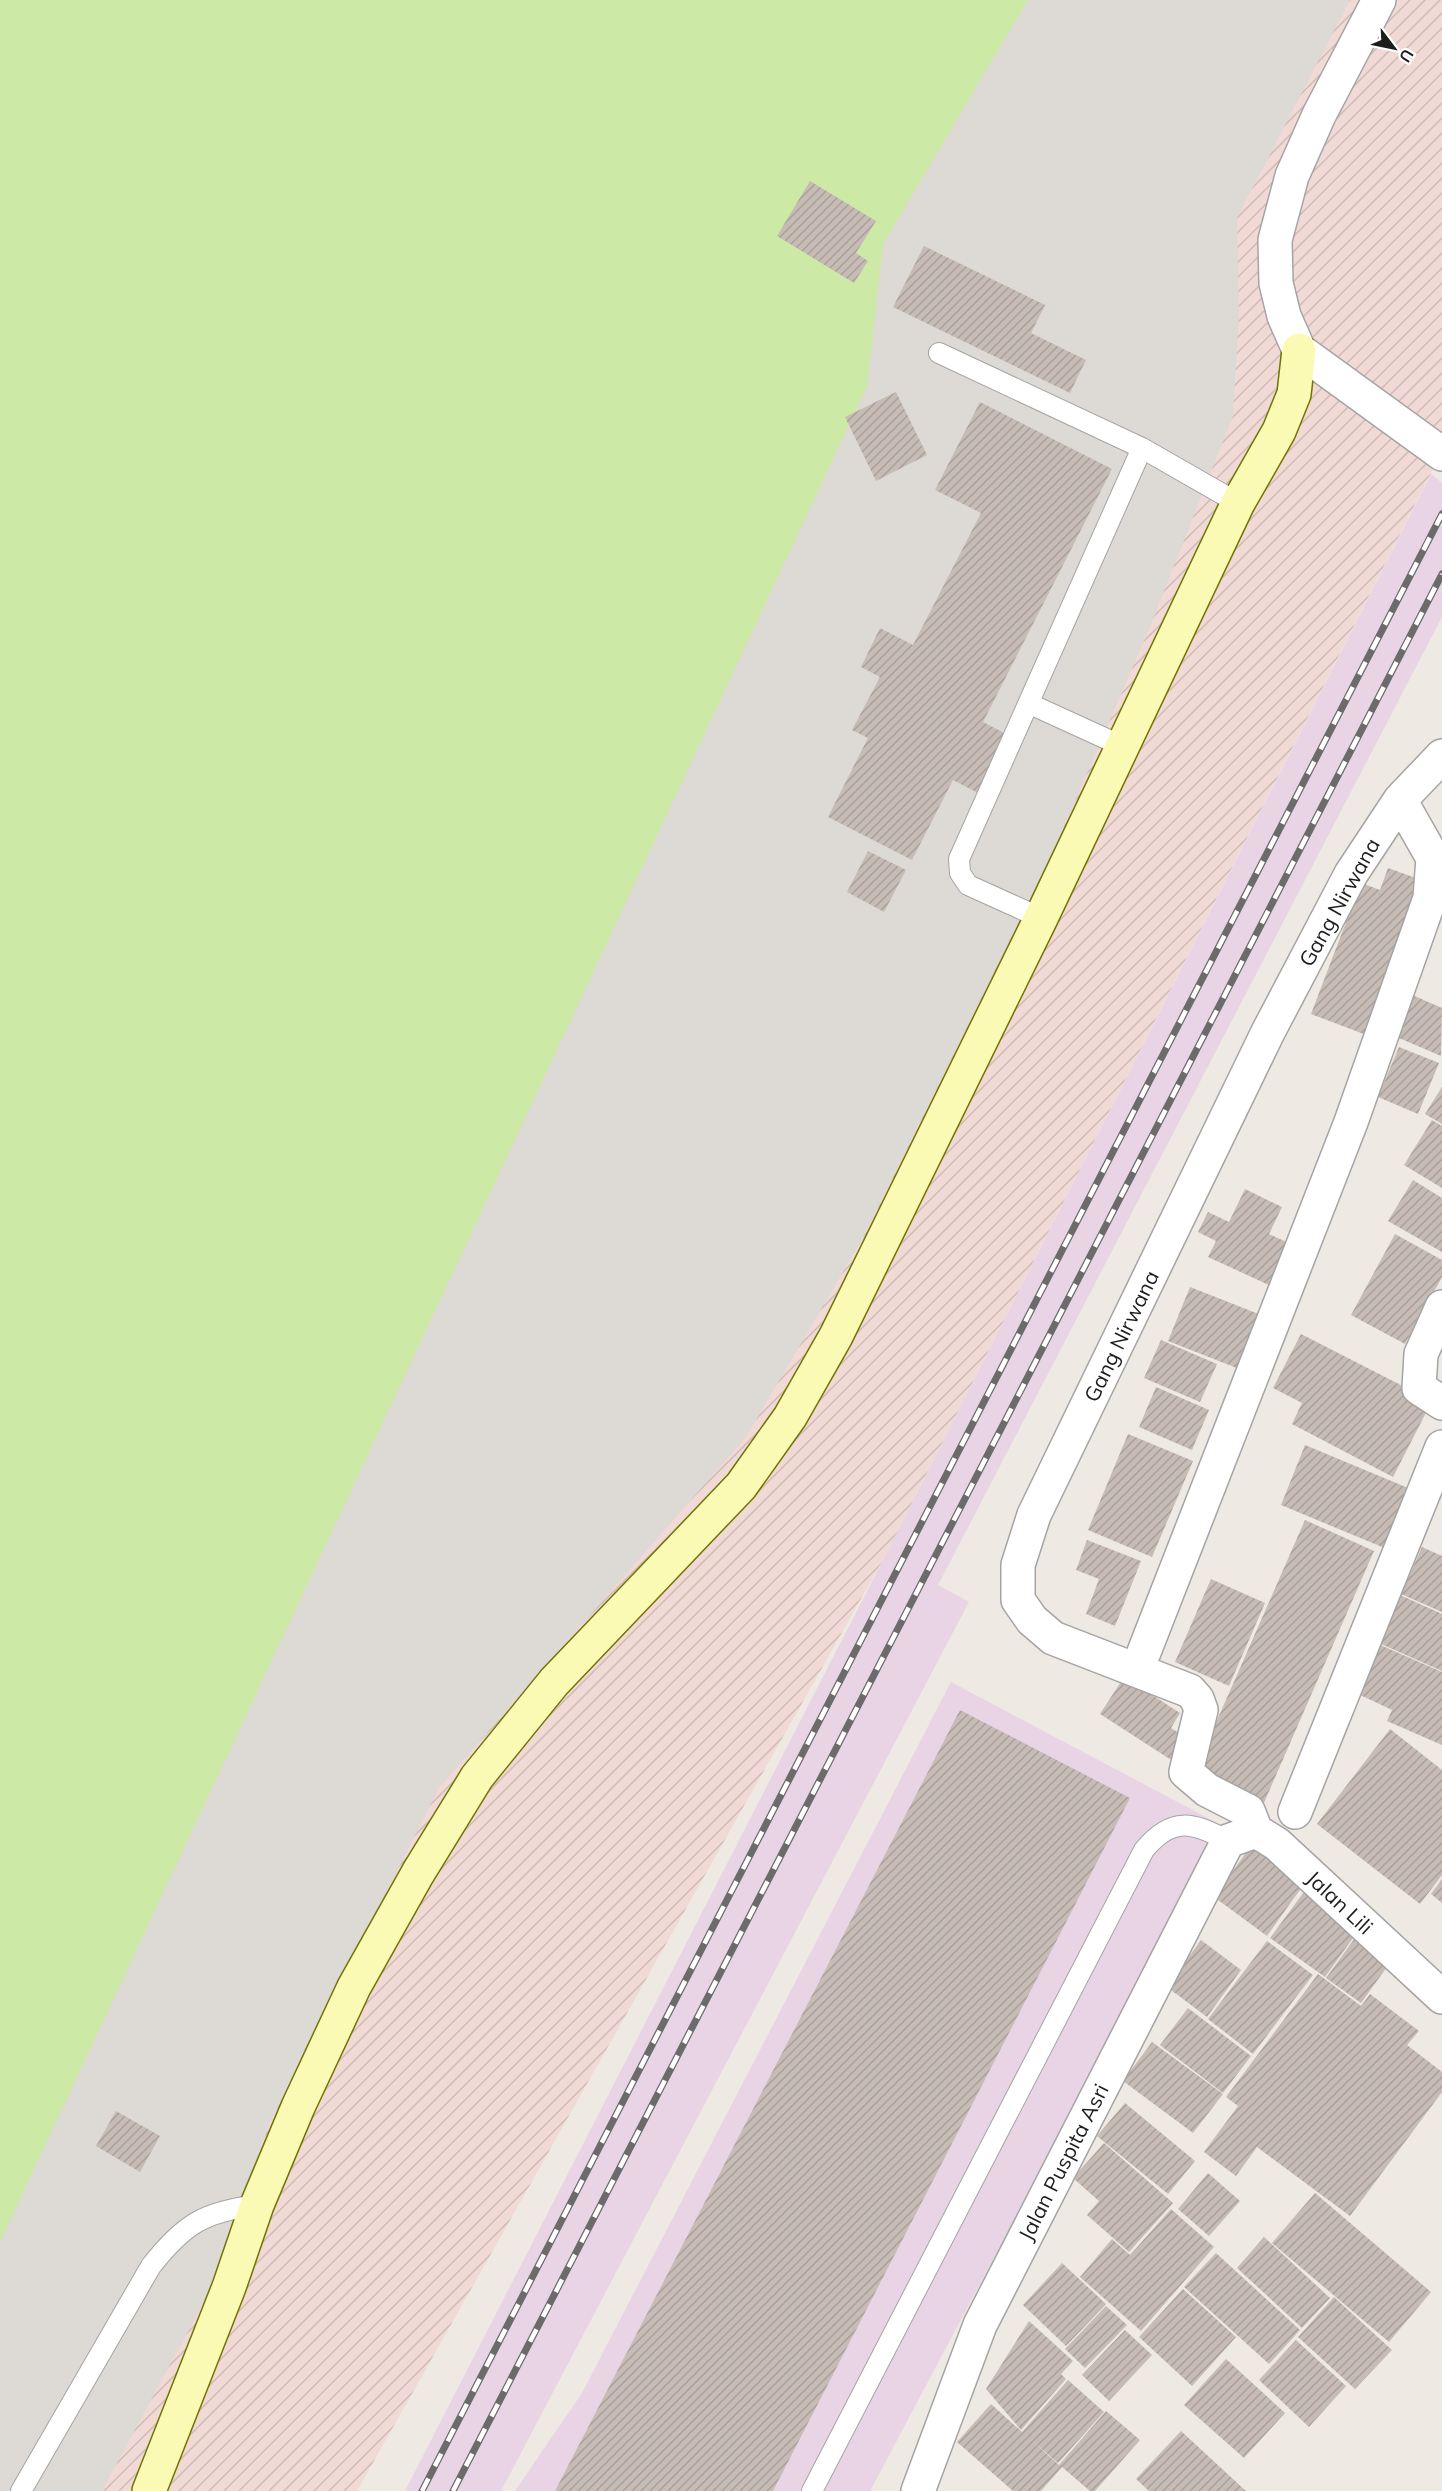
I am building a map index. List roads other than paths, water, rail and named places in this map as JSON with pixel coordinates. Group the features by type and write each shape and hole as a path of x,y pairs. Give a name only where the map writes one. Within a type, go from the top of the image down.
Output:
{"street":[{"path":"1378,0 1319,115 1292,176 1275,240 1276,283 1284,316 1299,350 1442,454"},
{"path":"149,2491 228,2287 257,2205 298,2107 354,1987 418,1873 477,1777 554,1682 741,1486 790,1417 836,1336 1041,918 1238,503 1279,431 1294,394 1299,350"},
{"name":"Gang Nirwana","path":"1242,1836 1248,1811 1206,1790 1186,1772 1201,1710 1197,1699 1190,1691 1053,1638 1032,1620 1018,1600 1018,1565 1034,1515 1268,1032 1351,874 1400,800 1442,756"},
{"path":"1137,1670 1351,1122 1430,897 1433,858 1400,800"},
{"path":"1442,1307 1421,1354 1419,1388 1442,1403"},
{"path":"1295,1812 1442,1447"},
{"name":"Jalan Lili","path":"1242,1836 1277,1844 1442,1997"},
{"name":"Jalan Puspita Asri","path":"918,2491 980,2325 1242,1836"}],"lane":[{"path":"939,353 1142,448 1238,503"},
{"path":"1041,918 968,885 960,873 959,860 1142,448"},
{"path":"1030,704 1122,746"},
{"path":"812,2491 1144,1850 1155,1837 1168,1828 1183,1824 1242,1836"},
{"path":"21,2491 151,2266 170,2242 198,2220 224,2210 257,2205"}],"railway":[{"path":"422,2491 1442,514"},
{"path":"453,2491 1442,574"}]}
